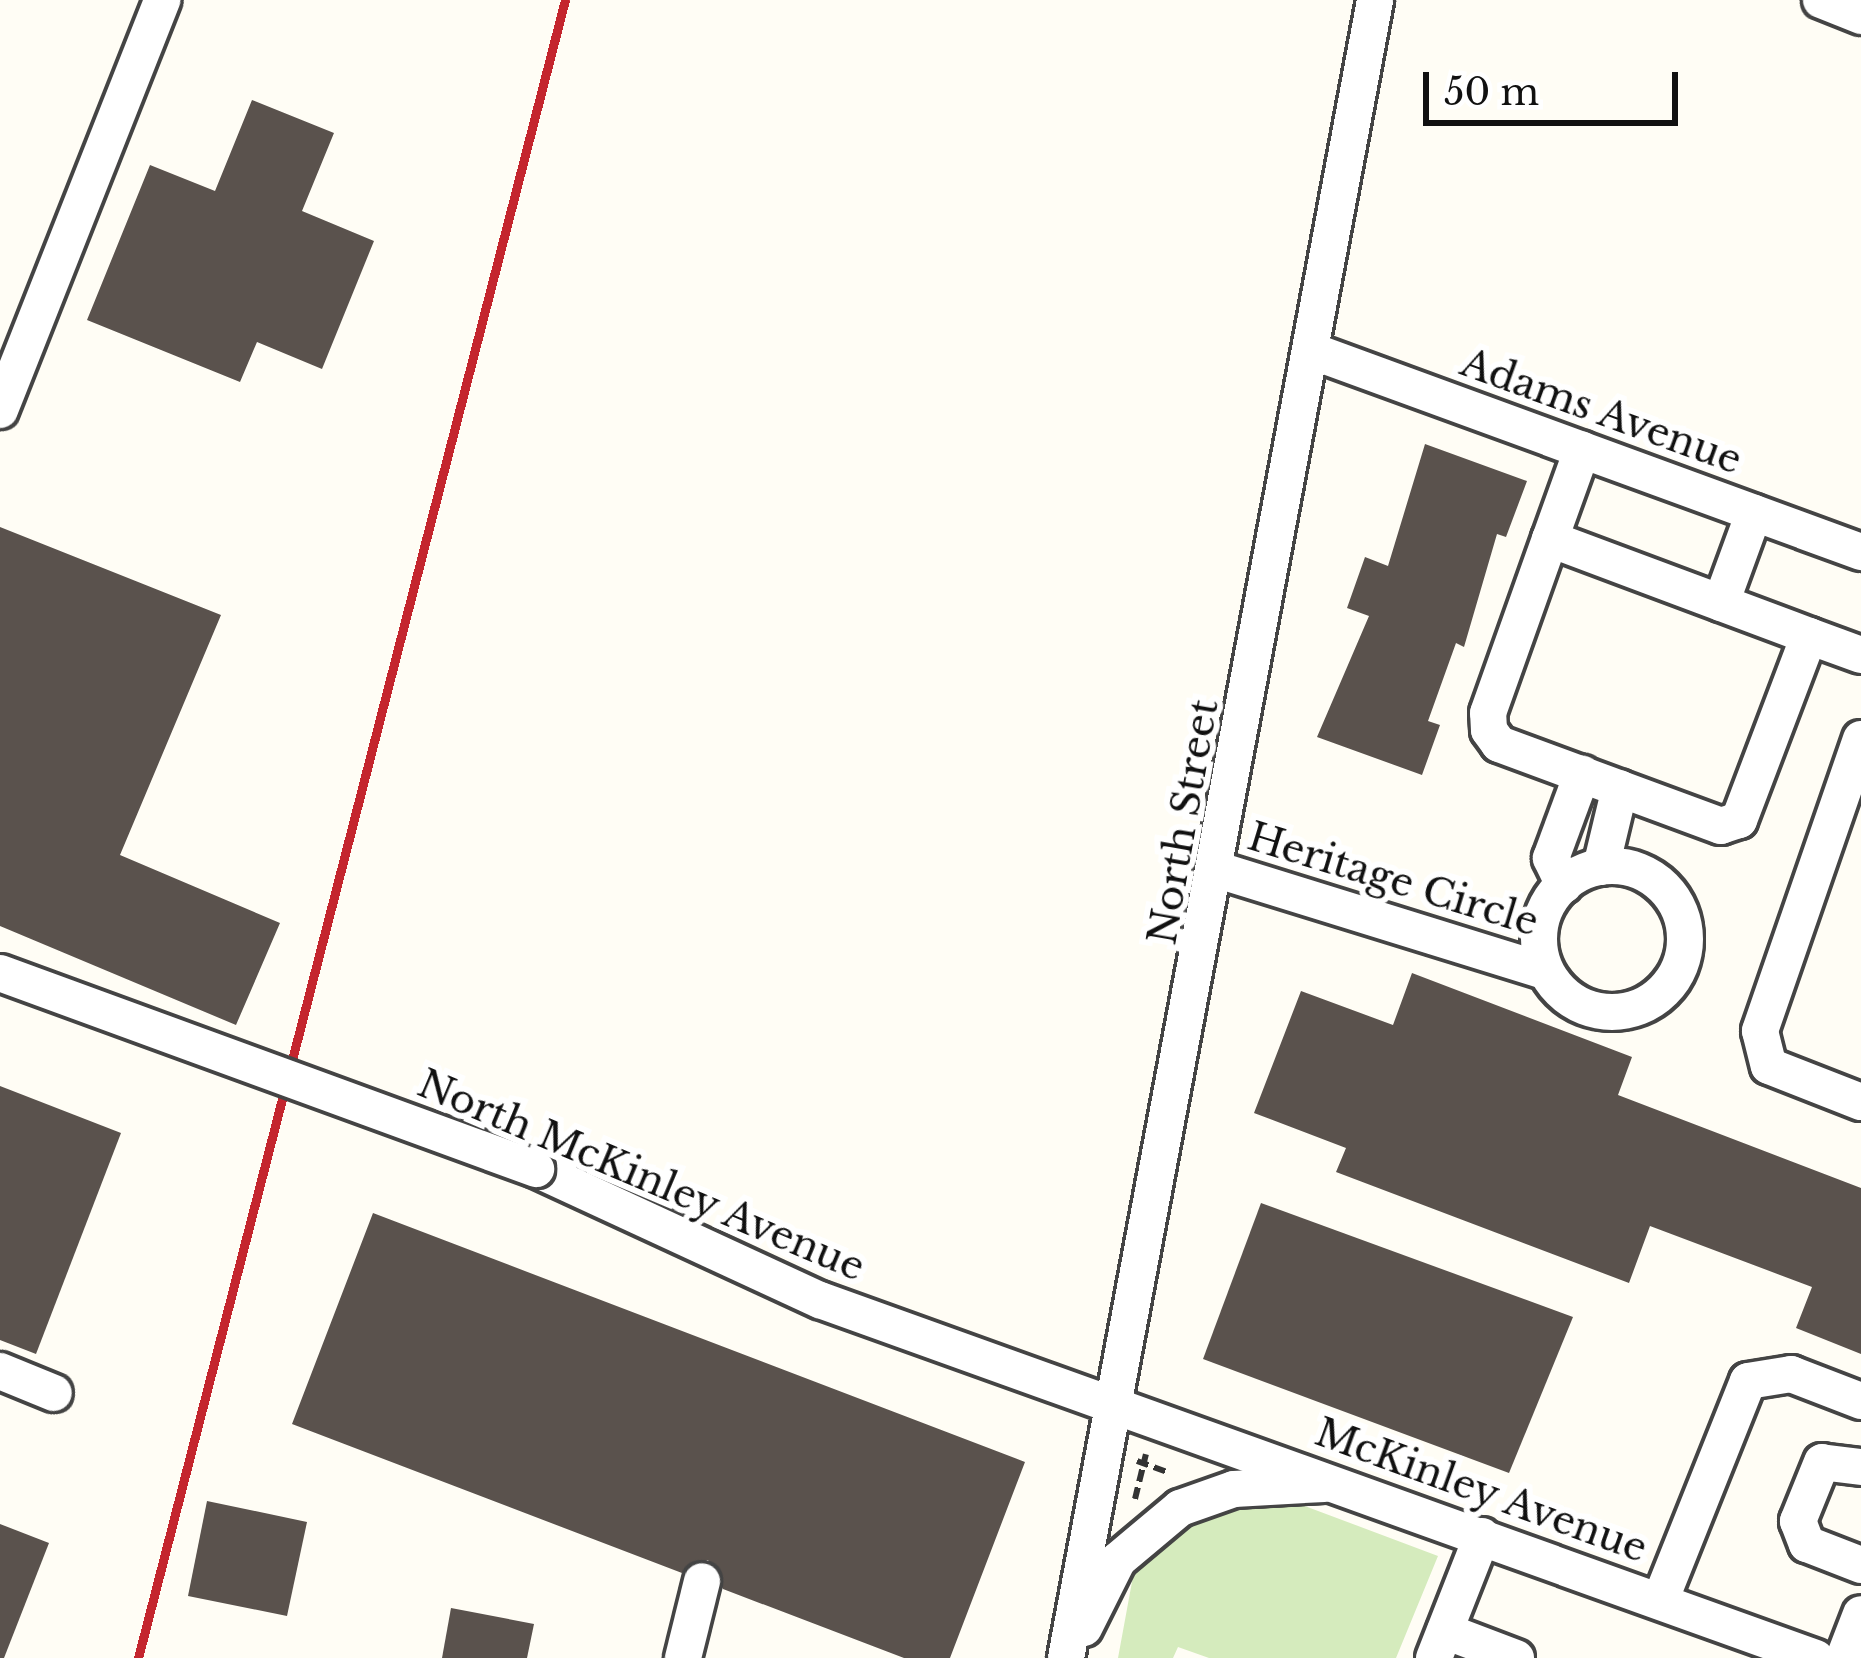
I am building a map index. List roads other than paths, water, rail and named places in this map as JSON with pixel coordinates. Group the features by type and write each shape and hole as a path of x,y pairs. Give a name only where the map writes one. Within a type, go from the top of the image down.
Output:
{"street":[{"path":"0,410 162,0"},
{"name":"North Street","path":"1068,1658 1218,870 1375,0"},
{"path":"1821,0 1861,16"},
{"name":"Adams Avenue","path":"1312,351 1861,552"},
{"path":"1582,450 1490,730 1499,744 1721,826 1739,820 1809,636"},
{"path":"1720,603 1754,513"},
{"path":"1550,539 1861,655"},
{"path":"1861,739 1765,1006 1769,1066 1861,1102"},
{"path":"1564,885 1551,858 1582,774"},
{"path":"1601,867 1620,788"},
{"name":"Heritage Circle","path":"1218,870 1544,971 1568,998 1607,1012 1647,1004 1676,974 1685,931 1678,906 1643,872 1601,867 1564,885 1542,917 1544,971"},
{"name":"North McKinley Avenue","path":"0,973 536,1169 820,1300 1117,1402"},
{"path":"0,1371 54,1393"},
{"path":"1660,1601 1748,1381 1791,1374 1861,1401"},
{"name":"McKinley Avenue","path":"1117,1402 1816,1658"},
{"path":"1861,1467 1822,1462 1798,1521 1807,1544 1861,1565"},
{"path":"1068,1658 1118,1560 1180,1508 1234,1489 1338,1483"},
{"path":"1482,1536 1440,1644 1516,1658"},
{"path":"683,1658 702,1581"},
{"path":"1844,1658 1861,1614"}],"railway":[{"path":"138,1658 565,0"}]}
